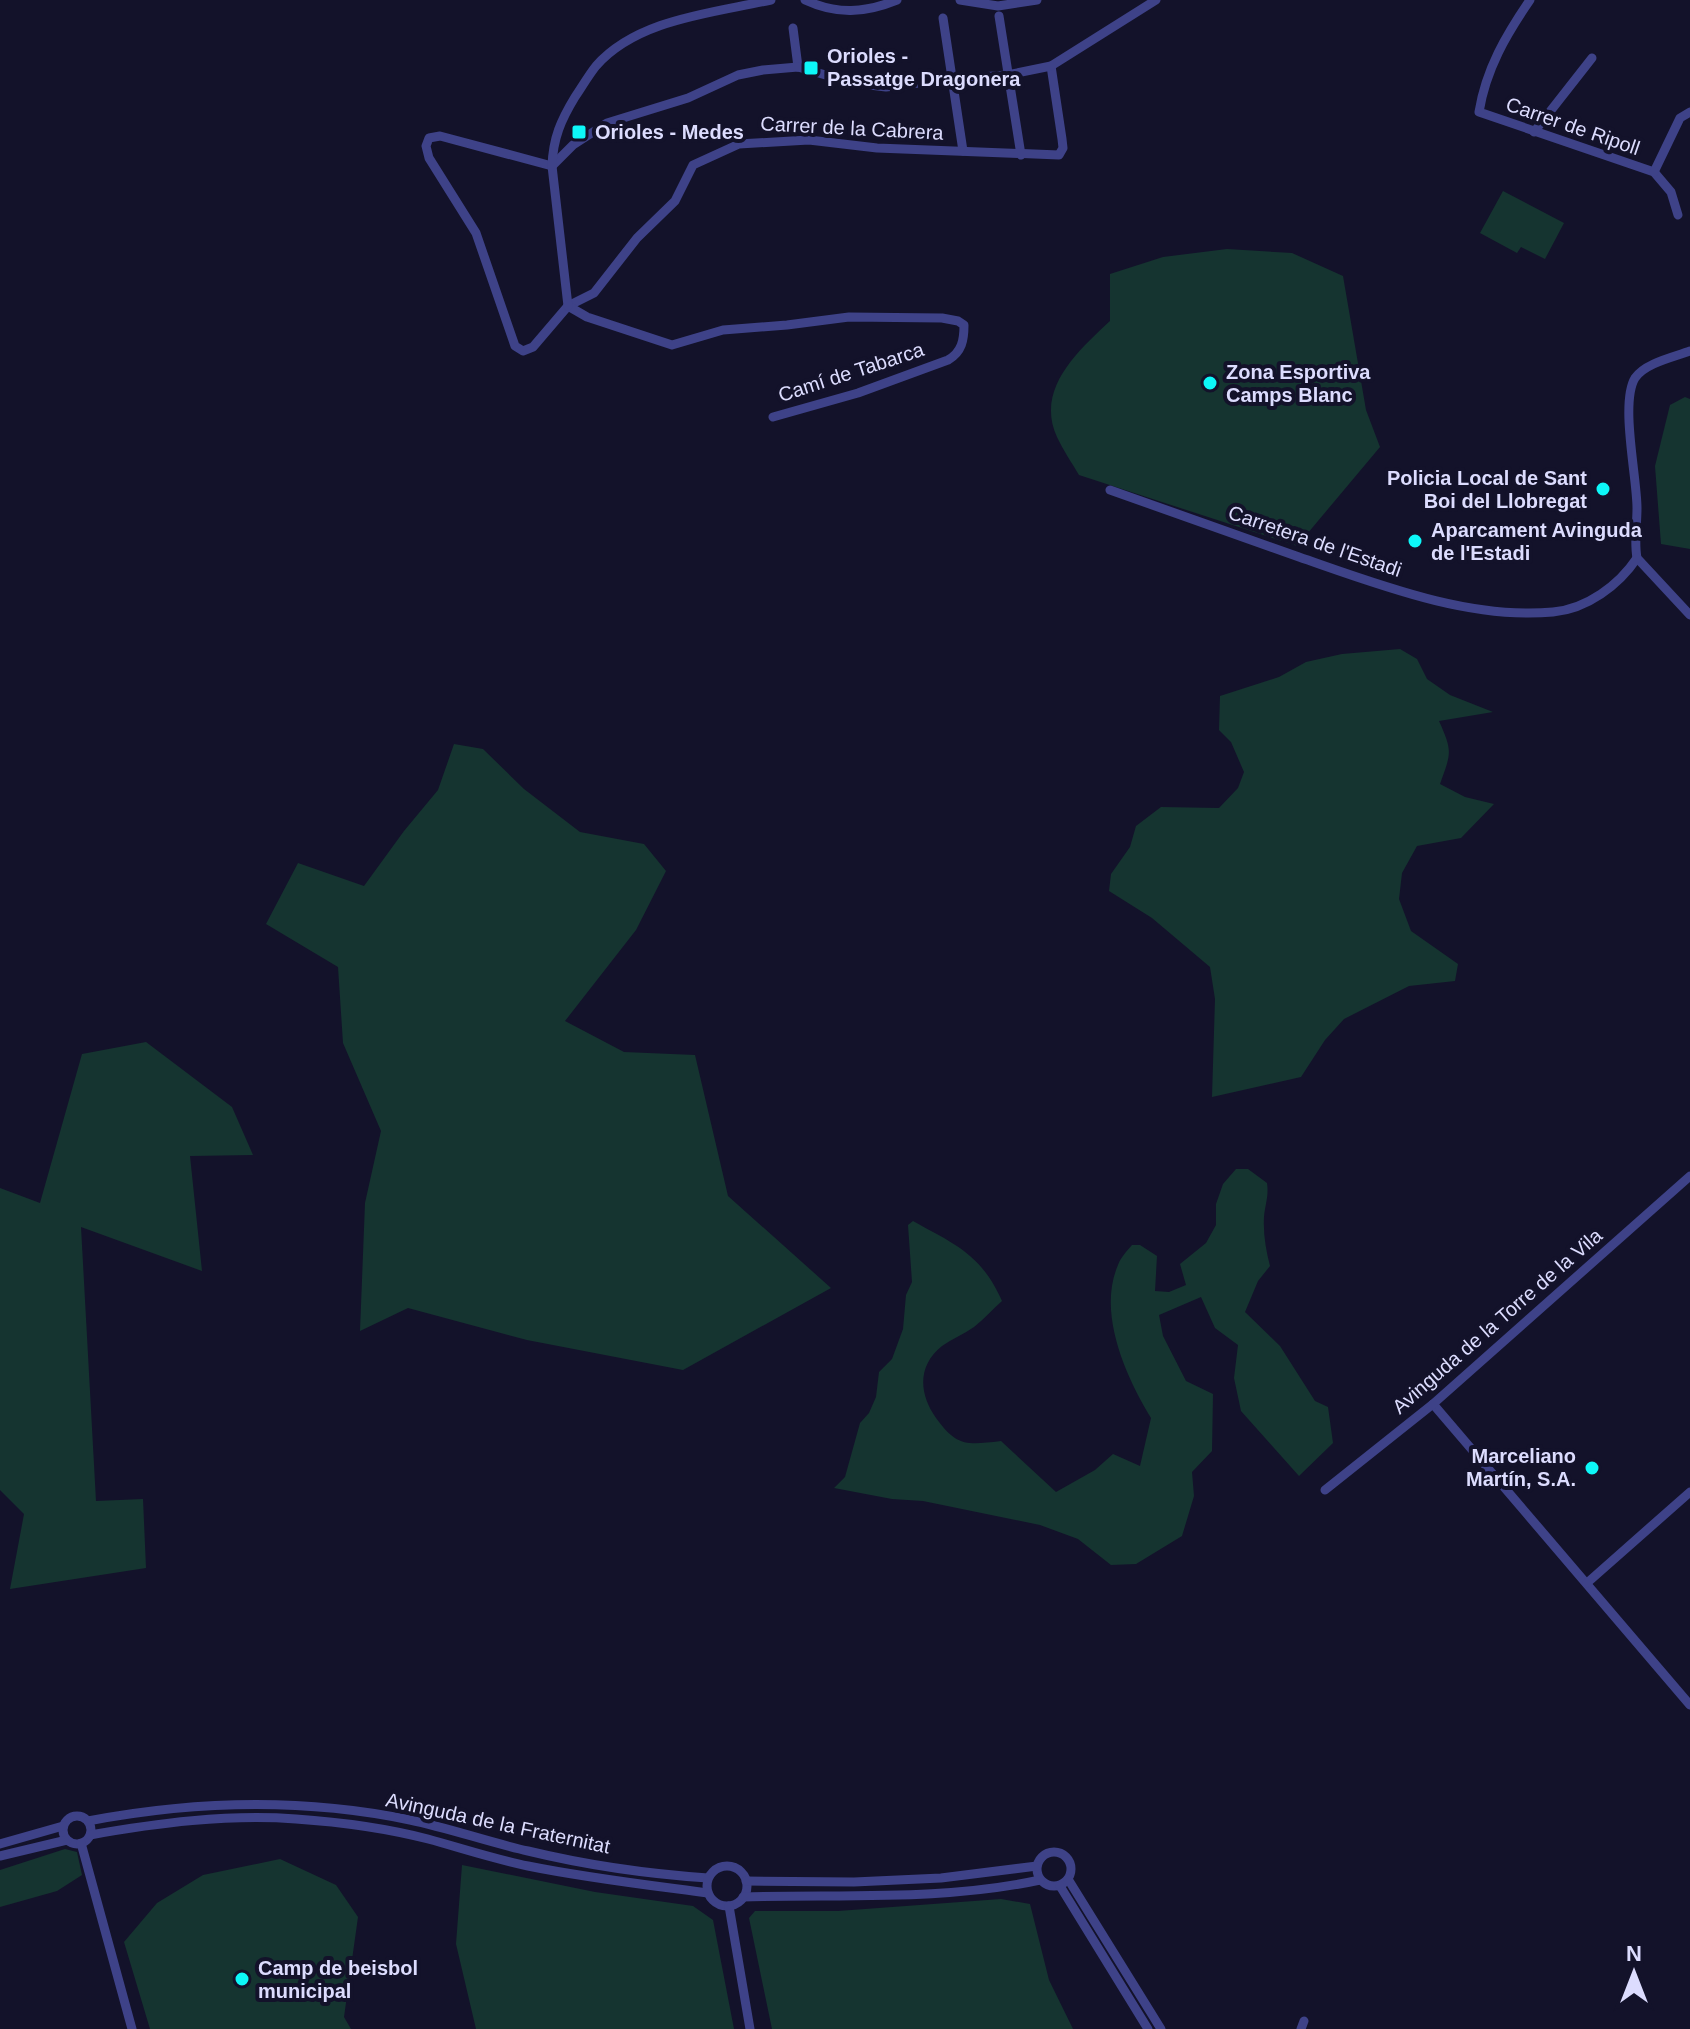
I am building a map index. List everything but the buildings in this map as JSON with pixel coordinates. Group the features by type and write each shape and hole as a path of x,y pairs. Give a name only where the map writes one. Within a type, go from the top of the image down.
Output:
{"street":[{"path":"568,306 552,166 554,138 589,76 605,57 626,43 682,17 771,0"},
{"path":"805,0 823,8 854,11 876,8 897,0"},
{"path":"960,0 998,7 1037,0"},
{"path":"1138,0 1154,1"},
{"name":"Carrer de Ripoll","path":"1530,0 1493,59 1479,112 1654,172 1671,192 1678,215"},
{"path":"552,166 583,138 624,116 688,98 738,75 798,67 853,83 886,87 1007,75 1051,66 1154,1"},
{"path":"998,7 1021,155"},
{"path":"943,18 963,151"},
{"path":"793,28 798,67"},
{"path":"1534,132 1592,58"},
{"name":"Carrer de la Cabrera","path":"552,166 440,136 429,138 426,146 429,158 476,233 515,346 523,351 533,347 568,306 594,293 637,238 675,201 693,165 739,144 809,140 877,148 1053,156 1061,152 1062,139 1051,66"},
{"path":"1654,172 1680,118 1690,112"},
{"name":"Camí de Tabarca","path":"568,306 587,317 672,345 723,330 849,317 942,318 964,325 962,344 948,360 858,393 773,417"},
{"path":"1690,351 1637,375 1631,387 1629,410 1637,507 1637,558 1690,615"},
{"name":"Carretera de l'Estadi","path":"1110,490 1358,577 1475,609 1555,612 1582,604 1622,577 1637,558"},
{"name":"Avinguda de la Torre de la Vila","path":"1325,1490 1433,1404 1690,1176"},
{"path":"1433,1404 1690,1705"},
{"path":"1587,1583 1690,1492"},
{"name":"Avinguda de la Fraternitat","path":"88,1821 199,1807 305,1806 410,1820 530,1852 708,1878"},
{"path":"0,1844 63,1826 74,1816 88,1821 90,1835 81,1843"},
{"name":"Avinguda de la Fraternitat","path":"90,1835 138,1826 204,1820 256,1817 296,1819 395,1832 526,1866 708,1893"},
{"path":"63,1826 67,1840"},
{"path":"0,1856 67,1840 81,1843"},
{"path":"81,1843 132,2029"},
{"path":"746,1881 854,1882 941,1878 1037,1866 1046,1854 1061,1853 1071,1864 1064,1882"},
{"path":"743,1897 746,1881 738,1869 728,1866 719,1868 708,1878 708,1893 717,1903 729,1906 743,1897 896,1895 987,1888 1040,1880 1049,1886 1064,1882"},
{"path":"1037,1866 1040,1880"},
{"path":"1064,1882 1148,2029"},
{"path":"1064,1882 1161,2029"},
{"path":"729,1906 750,2029"}],"green space":[{"path":"1503,191 1564,223 1545,259 1521,247 1517,253 1480,233"},
{"name":"Zona Esportiva Camps Blanc","path":"1227,249 1292,253 1343,276 1366,410 1380,447 1297,546 1079,475 1059,442 1052,419 1052,403 1063,372 1110,321 1110,274 1163,257"},
{"path":"1685,397 1690,399 1690,549 1661,544 1655,466 1670,405"},
{"path":"1400,649 1417,659 1427,679 1450,695 1493,712 1439,721 1449,752 1440,784 1465,797 1494,804 1461,838 1417,846 1402,873 1399,899 1411,931 1458,964 1455,981 1409,986 1344,1019 1325,1040 1301,1077 1212,1097 1215,999 1210,967 1152,918 1109,891 1111,874 1130,847 1136,826 1161,807 1219,808 1238,788 1244,772 1231,742 1219,730 1220,696 1279,677 1306,662 1342,654"},
{"path":"454,744 483,749 524,789 580,832 644,844 666,871 636,930 565,1021 624,1052 695,1055 728,1196 831,1288 683,1370 527,1340 408,1308 360,1331 365,1203 381,1131 343,1043 338,967 266,924 298,863 364,886 438,790"},
{"path":"146,1042 232,1107 253,1155 190,1156 202,1271 81,1227 96,1501 143,1499 146,1568 10,1589 24,1514 0,1490 0,1188 40,1203 82,1054"},
{"path":"1236,1169 1248,1169 1267,1183 1264,1230 1270,1266 1258,1281 1245,1312 1280,1346 1315,1401 1328,1407 1333,1443 1299,1476 1241,1411 1234,1378 1238,1345 1215,1328 1201,1297 1159,1315 1163,1336 1186,1381 1213,1394 1212,1451 1192,1472 1194,1496 1182,1536 1136,1564 1111,1565 1078,1539 1040,1525 923,1501 892,1499 834,1488 845,1477 860,1423 869,1413 876,1397 879,1372 892,1359 903,1329 906,1295 912,1282 908,1225 913,1221 966,1252 985,1272 1002,1301 974,1327 942,1346 928,1362 923,1380 926,1399 943,1427 964,1442 1001,1441 1056,1492 1095,1470 1113,1454 1140,1466 1151,1418 1132,1384 1117,1344 1111,1303 1112,1284 1118,1265 1132,1245 1140,1245 1157,1256 1155,1291 1169,1292 1186,1285 1180,1264 1206,1243 1216,1225 1216,1204 1223,1184"},
{"path":"65,1849 77,1852 82,1875 57,1891 0,1907 0,1870"},
{"name":"Camp de beisbol municipal","path":"280,1859 336,1885 358,1917 344,2017 351,2029 150,2029 124,1942 157,1903 203,1875"},
{"path":"462,1865 595,1892 693,1906 713,1920 734,2029 476,2029 456,1944"},
{"path":"1001,1899 1030,1904 1049,1980 1073,2029 772,2029 749,1918 755,1911 838,1911"}],"place":[{"name":"Orioles - Passatge Dragonera","path":"811,68"},
{"name":"Orioles - Medes","path":"579,132"},
{"name":"Zona Esportiva Camps Blanc","path":"1210,383"},
{"name":"Policia Local de Sant Boi del Llobregat","path":"1603,489"},
{"name":"Aparcament Avinguda de l'Estadi","path":"1415,541"},
{"name":"Marceliano Martín, S.A.","path":"1592,1468"},
{"name":"Camp de beisbol municipal","path":"242,1979"}]}
